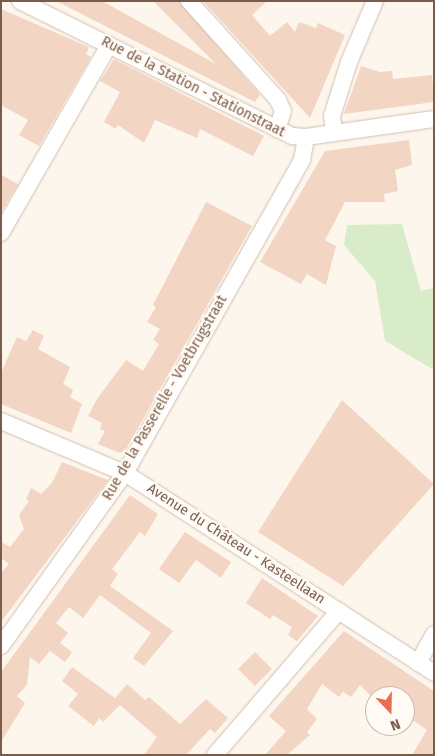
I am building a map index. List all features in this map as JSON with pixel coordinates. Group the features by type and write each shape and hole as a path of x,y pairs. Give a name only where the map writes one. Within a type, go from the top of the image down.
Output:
{"street":[{"name":"Rue de la Station - Stationstraat","path":"20,1 292,136 306,138 334,132 434,119"},
{"path":"189,1 278,100 283,110 277,129"},
{"path":"334,132 332,116 349,62 375,1"},
{"path":"1,233 109,45"},
{"name":"Rue de la Passerelle - Voetbrugstraat","path":"1,646 125,473 302,160 306,138"},
{"name":"Avenue du Château - Kasteellaan","path":"1,421 125,473 434,673"},
{"path":"215,755 339,611"},
{"path":"418,663 434,634"}],"green space":[{"path":"402,224 421,291 434,288 434,370 385,341 375,281 344,245 347,225"}],"building":[{"path":"56,1 102,1 216,64 153,1 179,1 260,95 255,102"},
{"path":"203,1 267,1 252,15 270,36 287,22 295,32 299,22 316,28 318,23 345,35 310,118"},
{"path":"1,9 89,47 86,54 91,57 39,146 19,135 28,120 1,105"},
{"path":"114,59 264,136 253,156 200,129 197,138 155,120 144,143 118,125 116,129 104,122 120,92 100,81"},
{"path":"361,66 380,72 392,71 393,79 432,75 434,102 344,114"},
{"path":"409,140 412,165 395,170 398,191 384,194 385,202 345,202 325,240 336,246 326,285 307,274 301,284 260,262 325,151"},
{"path":"1,175 18,184 1,212"},
{"path":"206,202 252,226 125,451 120,453 98,444 105,431 100,429 102,423 88,416 97,399 126,360 143,371 159,344 153,340 160,329 147,322 156,307 153,305"},
{"path":"33,330 44,336 38,349 70,367 63,384 73,390 70,397 82,404 71,433 1,404 1,373 17,337 26,341"},
{"path":"342,400 434,484 343,586 258,532"},
{"path":"62,462 108,480 1,622 1,573 9,564 1,558 1,542 10,547 24,529 19,515 29,501 26,499 31,488 41,494 52,483"},
{"path":"130,495 158,514 145,536 140,532 112,569 118,574 110,586 173,631 144,666 133,658 151,633 100,595 83,618 69,607 56,623 68,633 60,643 72,652 65,662 50,651 39,664 30,657 27,685 17,696 25,703 1,742 1,672"},
{"path":"185,532 231,562 221,578 196,560 179,583 159,569"},
{"path":"262,578 318,616 297,641 288,635 292,627 273,615 270,619 246,603"},
{"path":"344,631 434,691 434,755 412,755 427,730 415,722 415,686 365,686 365,690 360,685 351,697 343,692 339,697 322,684 307,709 317,719 307,732 310,735 287,755 265,755 286,731 269,716"},
{"path":"255,652 272,669 255,686 238,669"},
{"path":"72,667 115,698 127,684 145,700 149,697 180,724 206,699 228,718 215,733 210,729 186,755 144,755 157,737 120,705 103,722 99,718 94,726 68,706 78,694 62,681"}]}
